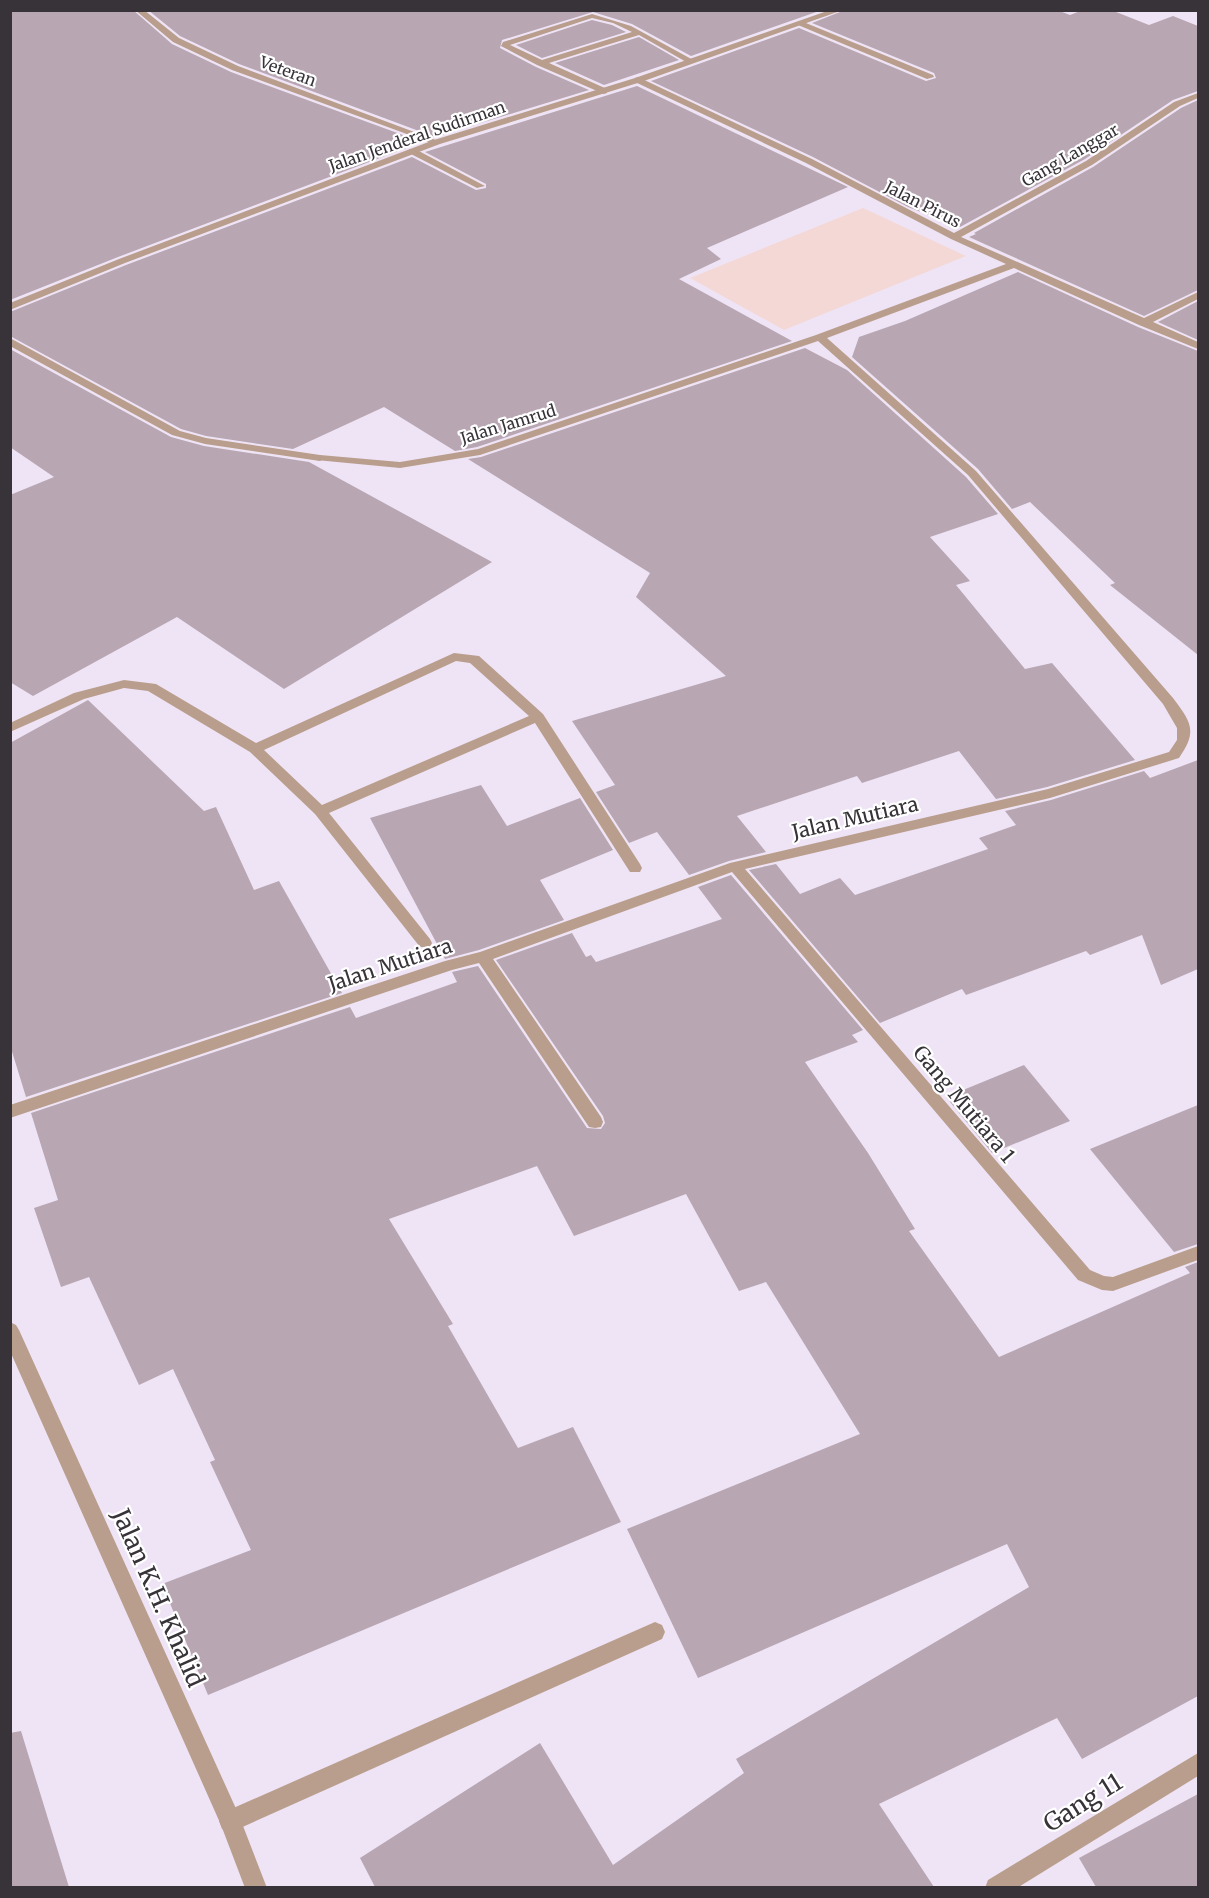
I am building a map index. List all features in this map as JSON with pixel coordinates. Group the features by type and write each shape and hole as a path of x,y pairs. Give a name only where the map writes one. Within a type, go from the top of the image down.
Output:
{"street":[{"name":"Veteran","path":"139,10 176,40 235,68 437,142"},
{"name":"Jalan Jenderal Sudirman","path":"10,307 122,261 437,142 638,80 839,10"},
{"path":"604,91 540,63 506,44 592,16 607,19 638,33 691,61"},
{"path":"801,23 930,77"},
{"path":"540,63 638,33"},
{"name":"Jalan Pirus","path":"638,80 809,161 954,237 1143,323 1198,345"},
{"name":"Gang Langgar","path":"954,237 1089,163 1177,104 1198,95"},
{"path":"412,151 480,186"},
{"name":"Jalan Jamrud","path":"10,341 176,433 205,441 321,458 400,465 480,452 820,337 1015,264"},
{"path":"1143,323 1198,295"},
{"name":"Jalan Mutiara","path":"10,1112 450,965 483,957 735,866 1050,793 1174,755 1183,744 1186,733 1182,720 1168,701 972,473 820,337"},
{"path":"255,749 454,657 474,660 538,717 635,868"},
{"path":"10,728 79,696 124,684 151,687 255,749 320,811 425,943"},
{"path":"320,811 538,717"},
{"name":"Gang Mutiara 1","path":"735,866 1084,1275 1102,1283 1113,1284 1198,1253"},
{"path":"483,957 595,1122"},
{"name":"Jalan K.H. Khalid","path":"12,1340 230,1821 256,1887"},
{"path":"230,1821 656,1632"},
{"name":"Gang 11","path":"996,1887 1198,1764"}],"shaded area":[{"path":"863,208 966,256 784,330 690,278"}],"building":[{"path":"10,10 133,10 172,44 231,72 422,142 10,300"},
{"path":"148,10 822,10 691,56 632,24 593,12 502,40 500,48 536,67 589,90 435,137 239,64 180,36"},
{"path":"845,10 1057,10 1070,15 1083,10 1111,10 1149,25 1173,16 1198,26 1198,91 1173,100 1085,159 960,227 908,207 813,157 651,81 799,28 926,81 936,78 934,73 812,23"},
{"path":"592,20 612,25 626,32 542,58 516,45"},
{"path":"639,37 679,60 604,85 555,63"},
{"path":"637,86 848,187 707,248 721,259 679,279 792,341 477,447 455,451 384,407 293,449 206,436 181,429 10,336 10,312 126,265 412,157 476,190 486,188 486,184 425,152"},
{"path":"1198,100 1198,290 1144,316 969,237 1093,167 1181,108"},
{"path":"1018,272 1138,327 1198,351 1198,655 1110,585 1115,583 1030,502 1012,509 978,469 852,357 859,337 905,321"},
{"path":"1198,301 1198,340 1158,322"},
{"path":"805,348 847,370 966,477 998,514 930,537 970,581 956,585 1025,669 1052,663 1135,760 1047,787 996,799 959,751 862,783 857,776 737,816 766,852 729,861 689,875 657,832 629,843 596,792 615,785 572,721 726,676 636,597 650,573 468,459 481,457"},
{"path":"10,349 171,437 204,446 309,462 492,562 284,689 177,617 33,696 10,682 10,495 54,477 10,447"},
{"path":"88,700 204,811 216,807 254,890 279,881 342,993 26,1097 10,1045 10,743"},
{"path":"1198,760 1198,969 1161,985 1142,935 1090,955 1086,951 966,995 962,989 880,1023 749,870 776,864 800,894 840,878 855,895 988,849 979,838 1016,825 1005,811 1051,800 1144,771 1150,778"},
{"path":"481,785 507,826 580,798 613,850 540,880 564,920 479,950 445,959 370,818"},
{"path":"731,875 863,1030 852,1035 858,1042 805,1062 868,1153 915,1229 909,1231 999,1357 1190,1273 1185,1267 1198,1262 1198,1696 1082,1759 1057,1718 879,1804 934,1887 375,1887 360,1858 540,1743 613,1865 744,1773 736,1759 1029,1587 1007,1544 698,1678 627,1529 860,1434 766,1282 739,1291 686,1194 574,1236 537,1166 389,1219 453,1324 448,1326 518,1448 573,1427 621,1522 208,1695 162,1584 251,1550 210,1462 215,1460 173,1369 139,1385 89,1277 61,1287 34,1208 58,1200 31,1113 350,1007 356,1018 457,982 452,972 478,966 587,1128 601,1129 605,1123 603,1116 496,960 572,933 586,957 591,955 596,962 722,919 698,887"},
{"path":"1024,1065 1070,1121 992,1153 946,1097"},
{"path":"1198,1105 1198,1244 1174,1252 1090,1149"},
{"path":"21,1731 69,1887 10,1887 10,1733"},
{"path":"1198,1794 1198,1887 1096,1887 1079,1858"}]}
